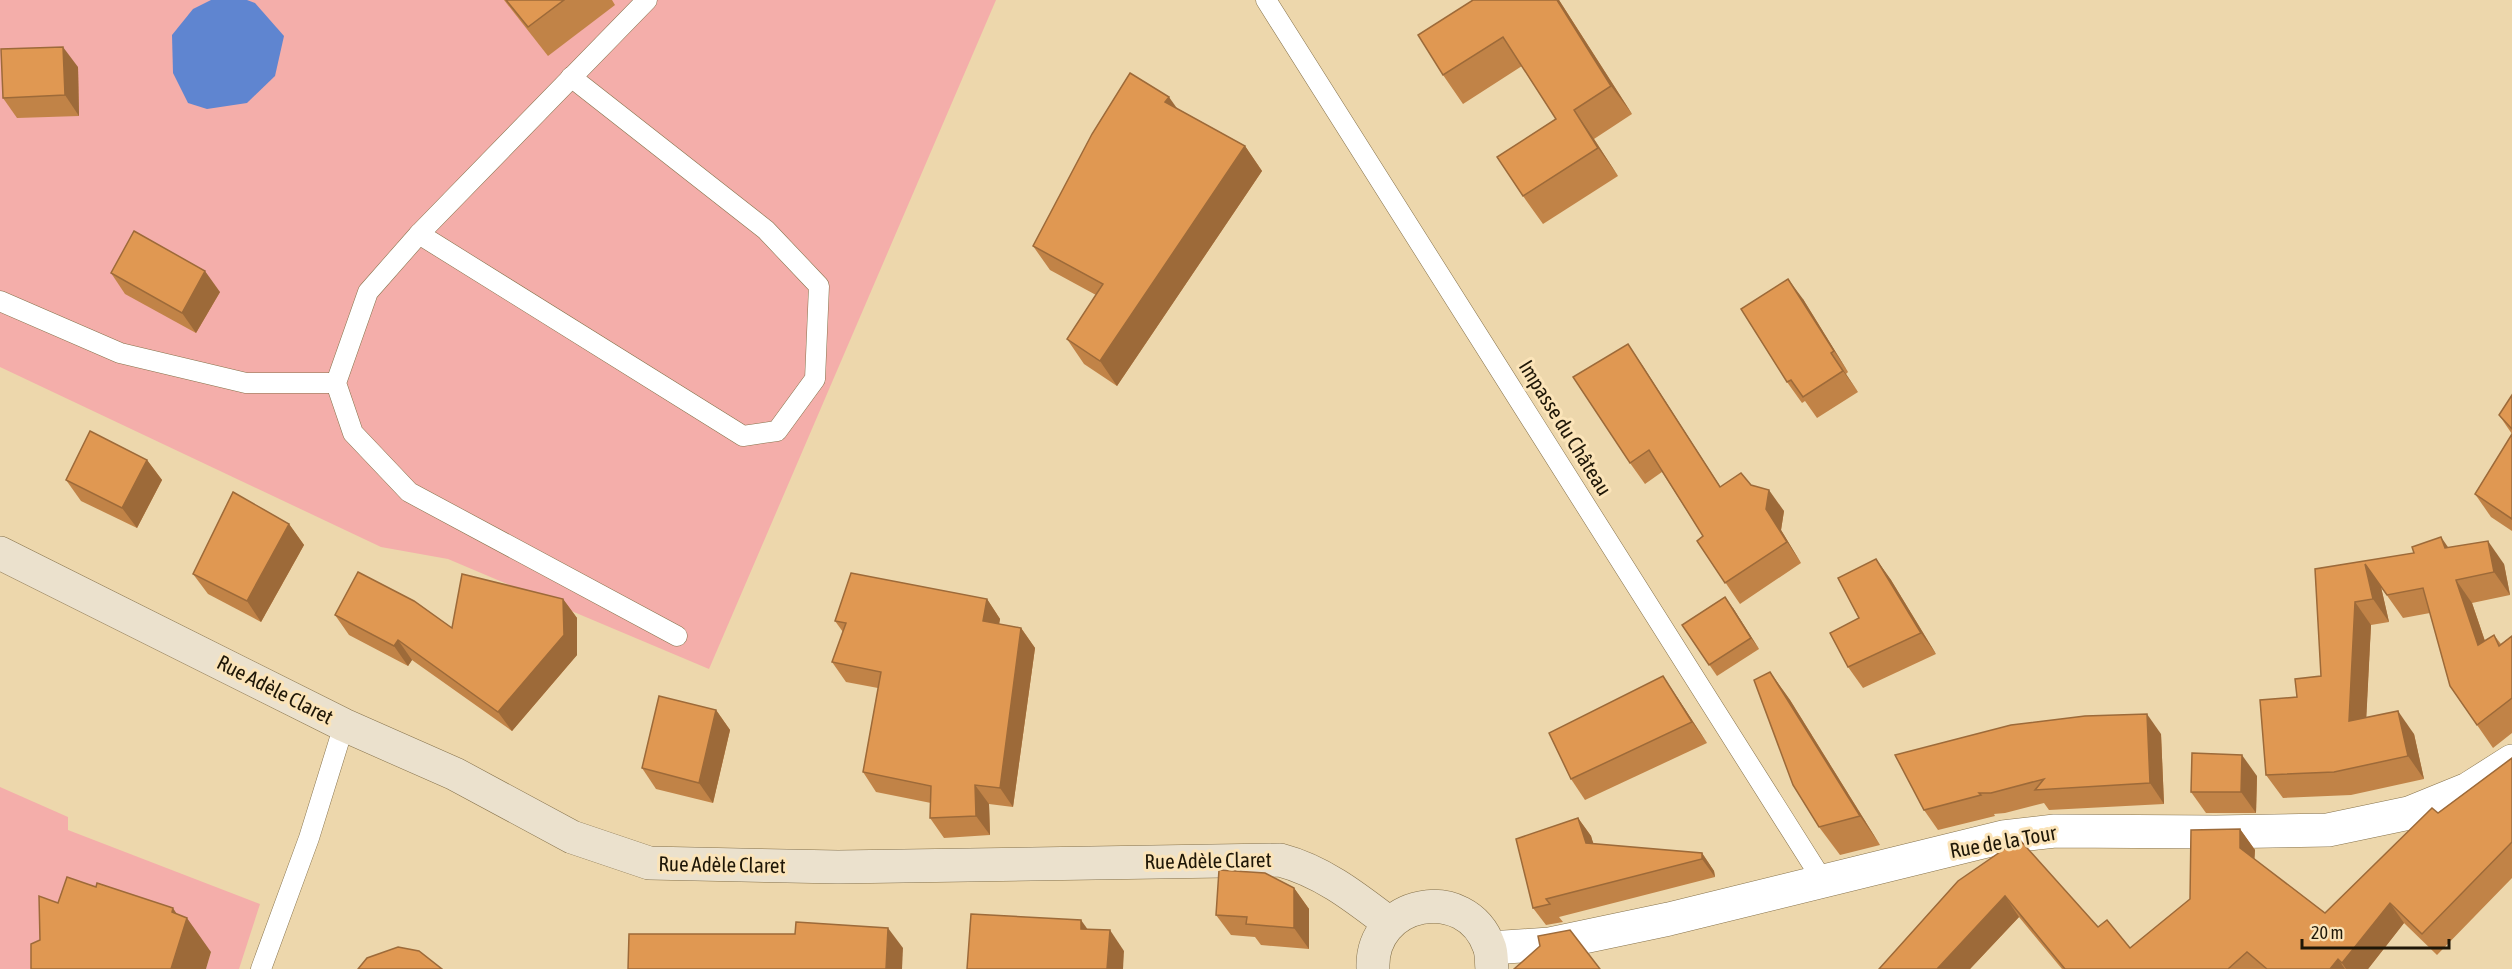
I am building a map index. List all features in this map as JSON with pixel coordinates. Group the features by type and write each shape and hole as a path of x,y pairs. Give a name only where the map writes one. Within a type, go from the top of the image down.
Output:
{"street":[{"name":"Rue Adèle Claret","path":"0,553 344,724 455,774 573,837 649,864 838,867 1280,860 1305,866 1351,893 1389,923"},
{"name":"Rue de la Tour","path":"1491,958 1757,899 2003,837 2055,831 2328,830 2409,813 2469,789 2512,761"},
{"path":"1373,969 1376,946 1389,923 1404,913 1420,907 1438,906 1455,910 1470,919 1482,932 1491,958"}],"lane":[{"path":"647,0 419,234 369,292 336,383 353,433 409,492 676,636"},
{"name":"Impasse du Château","path":"1266,0 1823,881"},
{"path":"419,234 743,436 777,431 814,379 819,286 766,230 571,78"},
{"path":"0,301 120,353 246,384 336,383"},
{"path":"261,969 309,838 344,724"},
{"path":"2016,857 2055,831"}],"shaded area":[{"path":"0,0 996,0 709,669 448,559 381,547 0,367"},
{"path":"0,787 68,817 68,830 260,904 239,969 206,969 211,952 64,969 0,969"}],"water":[{"path":"211,0 247,0 255,3 284,36 275,76 247,103 207,109 188,103 173,73 172,35 193,9"}],"building":[{"path":"506,0 564,0 528,27"},
{"path":"1473,0 1557,0 1611,86 1574,110 1598,148 1523,196 1497,157 1556,119 1503,37 1443,75 1418,35"},
{"path":"63,47 65,95 3,98 1,49"},
{"path":"1130,73 1169,97 1165,102 1245,146 1100,361 1067,339 1103,284 1033,246 1092,134"},
{"path":"134,231 205,271 182,313 111,273"},
{"path":"1788,279 1834,351 1831,353 1843,371 1803,397 1791,380 1787,382 1741,309"},
{"path":"1628,344 1720,487 1741,473 1751,485 1769,490 1766,509 1787,542 1725,583 1697,541 1703,536 1649,450 1630,463 1573,377"},
{"path":"2512,395 2512,429 2499,415"},
{"path":"90,431 147,460 122,508 66,480"},
{"path":"2512,434 2512,519 2475,494"},
{"path":"233,492 289,524 247,601 193,574"},
{"path":"2441,537 2445,548 2488,541 2494,572 2456,580 2478,645 2494,635 2499,646 2512,636 2512,698 2477,725 2450,686 2423,588 2387,595 2365,564 2373,599 2355,602 2349,721 2398,711 2408,756 2334,772 2266,775 2260,700 2297,697 2295,679 2321,676 2315,569 2414,553 2412,547"},
{"path":"1876,559 1921,633 1848,667 1830,633 1859,618 1838,578"},
{"path":"358,572 414,601 452,628 462,574 563,599 564,635 498,712 398,640 394,646 335,615"},
{"path":"851,573 987,599 983,621 1021,628 1000,788 975,785 976,816 930,818 931,786 863,772 881,672 832,662 846,623 835,621"},
{"path":"1725,597 1751,638 1709,665 1682,625"},
{"path":"1770,672 1860,816 1819,827 1793,785 1754,680"},
{"path":"1663,676 1692,722 1571,779 1549,733"},
{"path":"659,696 716,710 699,783 642,768"},
{"path":"2147,714 2150,783 2035,790 2044,779 1991,793 1979,793 1981,795 1924,810 1895,755 2011,725 2085,716"},
{"path":"2192,753 2242,755 2241,792 2191,792"},
{"path":"2512,758 2512,842 2422,934 2390,903 2342,963 2338,959 2330,969 2267,969 2247,952 2228,969 2065,969 2005,896 1937,969 1879,969 1958,881 2019,839 2098,927 2107,920 2130,948 2190,899 2191,830 2240,829 2240,848 2325,913 2432,808 2438,813"},
{"path":"1578,818 1586,843 1702,853 1702,859 1546,899 1550,904 1533,908 1516,839"},
{"path":"1219,870 1265,873 1294,888 1294,928 1246,924 1247,917 1216,915"},
{"path":"67,877 96,887 97,883 173,908 172,912 187,918 171,969 31,969 31,944 40,940 39,896 58,903"},
{"path":"971,914 1081,920 1081,929 1110,930 1107,969 967,969"},
{"path":"796,922 888,928 886,969 628,969 629,934 795,934"},
{"path":"1570,930 1600,969 1514,969 1540,946 1538,936"},
{"path":"398,947 419,951 442,969 358,969 367,958"}]}
